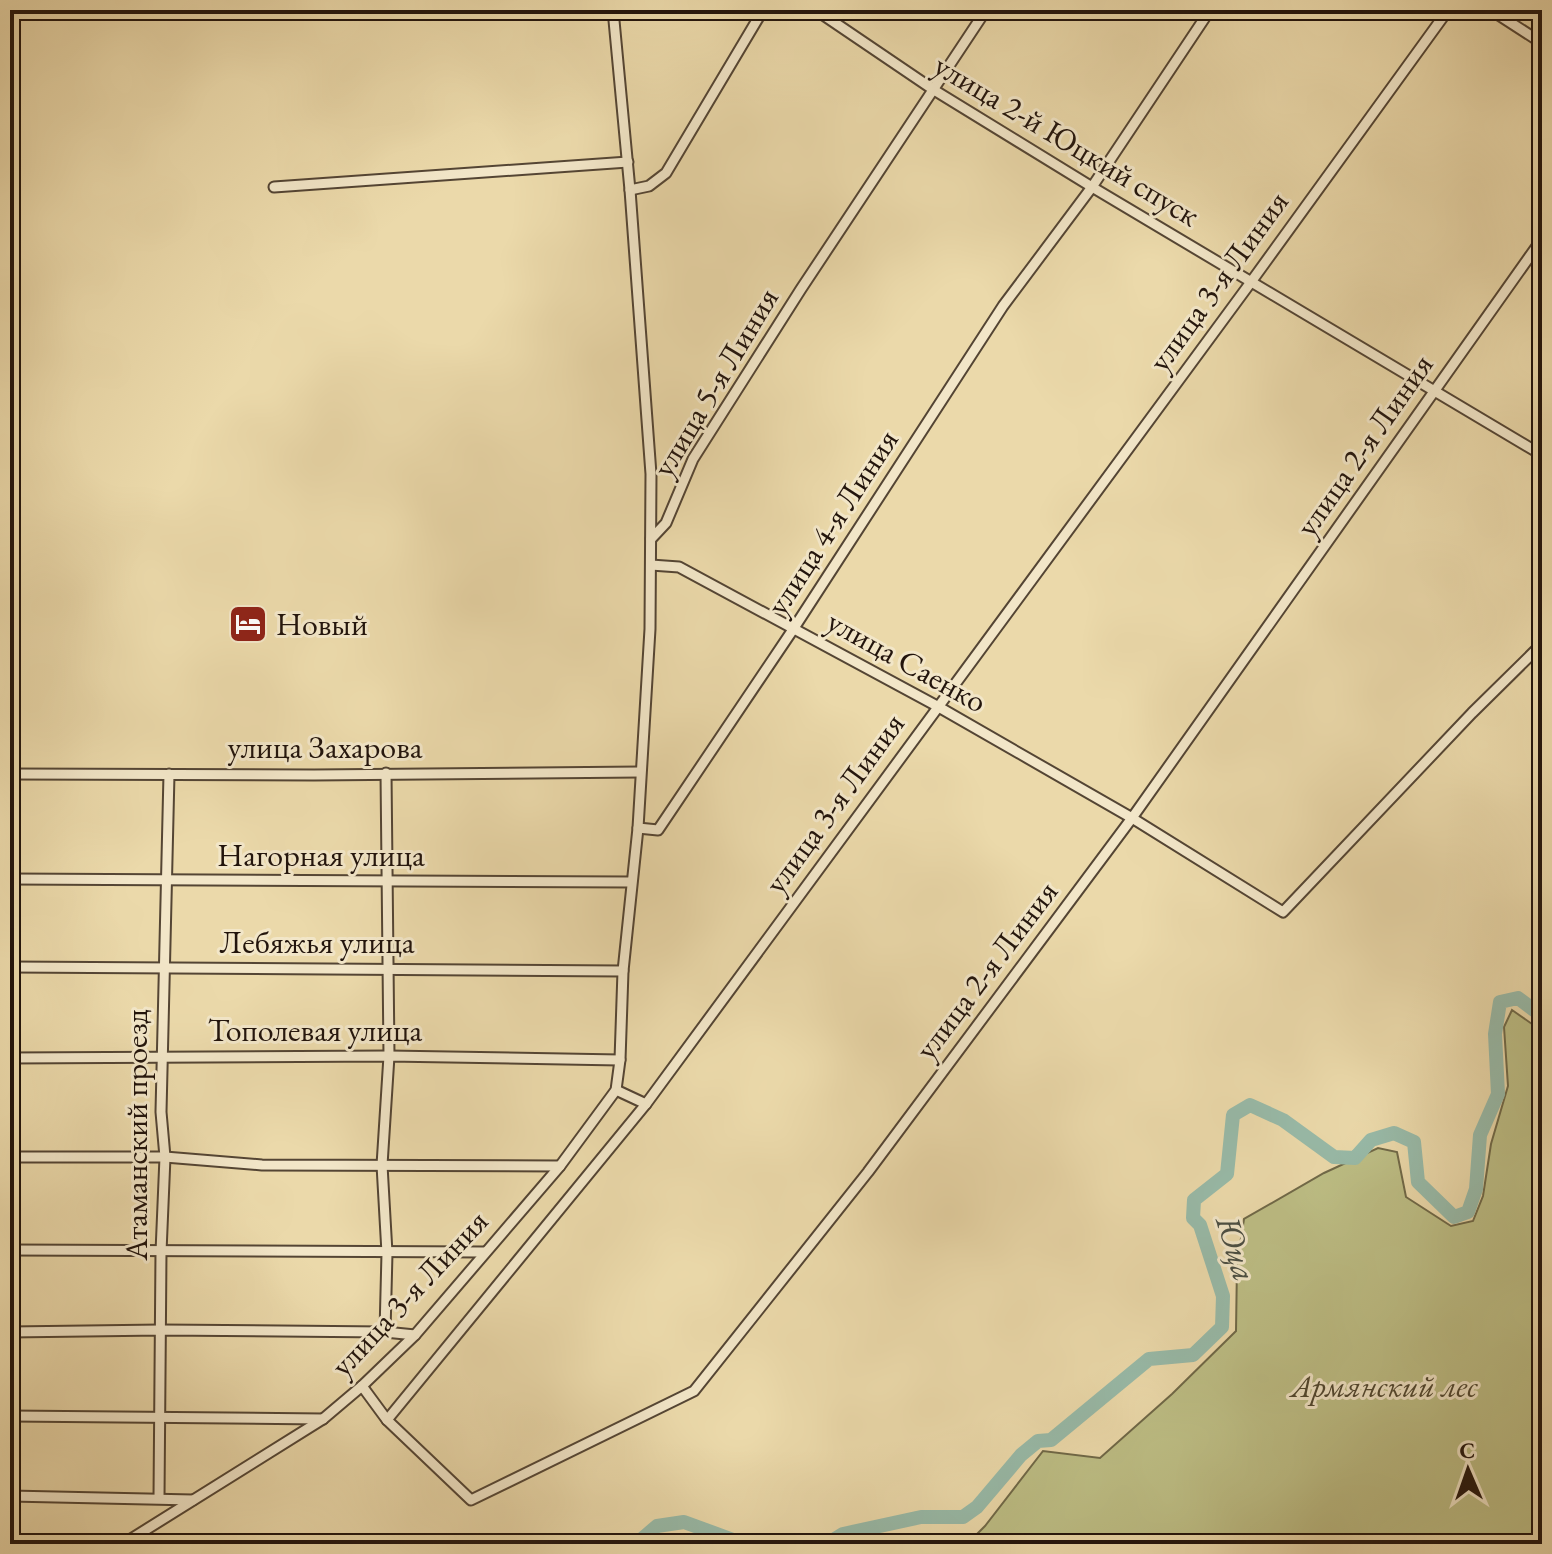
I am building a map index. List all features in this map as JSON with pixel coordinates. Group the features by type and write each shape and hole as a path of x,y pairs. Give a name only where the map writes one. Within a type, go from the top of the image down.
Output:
{"street":[{"path":"613,10 628,162 651,474 651,565 638,828 623,971 616,1090 646,1104"},
{"path":"630,190 649,186 666,173 763,10"},
{"name":"улица 2-й Юцкий спуск","path":"816,10 934,90 1092,187 1542,455"},
{"name":"улица 5-я Линия","path":"651,539 666,523 693,459 801,289 986,10"},
{"name":"улица 4-я Линия","path":"638,828 658,830 794,628 1003,306 1092,187 1210,10"},
{"name":"улица 3-я Линия","path":"387,1420 646,1104 1448,10"},
{"path":"1491,10 1542,43"},
{"path":"274,187 628,162"},
{"name":"улица 2-я Линия","path":"362,1386 387,1420 471,1500 694,1391 868,1172 1132,818 1542,239"},
{"name":"улица Саенко","path":"651,565 679,567 937,706 1132,818 1283,912 1542,644"},
{"name":"улица Захарова","path":"10,774 640,772"},
{"path":"385,1332 387,1253 382,1165 389,1056 386,773"},
{"name":"Атаманский проезд","path":"159,1498 165,1157 161,1112 169,774"},
{"name":"Нагорная улица","path":"10,879 631,882"},
{"name":"Лебяжья улица","path":"10,967 623,971"},
{"name":"Тополевая улица","path":"10,1058 389,1056 620,1060"},
{"name":"улица 3-я Линия","path":"123,1544 323,1419 362,1386 415,1335 560,1166 616,1090"},
{"path":"10,1157 165,1157 262,1165 560,1166"},
{"path":"10,1250 485,1252"},
{"path":"10,1332 161,1330 385,1332 415,1335"},
{"path":"10,1416 323,1419"},
{"path":"10,1496 193,1500"}],"green space":[{"name":"Армянский лес","path":"1512,1010 1542,1031 1542,1544 967,1544 985,1526 1043,1451 1100,1458 1236,1331 1237,1264 1244,1219 1324,1173 1378,1148 1397,1152 1406,1197 1451,1226 1473,1221 1483,1196 1491,1144 1508,1086 1504,1027"}],"waterway":[{"name":"Юца","path":"827,1544 843,1534 921,1517 963,1517 977,1507 1021,1455 1038,1441 1051,1440 1149,1359 1193,1355 1222,1327 1223,1296 1200,1225 1193,1218 1194,1200 1227,1174 1233,1115 1250,1105 1283,1120 1334,1157 1355,1158 1371,1140 1394,1133 1414,1142 1418,1182 1454,1217 1468,1212 1476,1189 1480,1135 1498,1094 1495,1034 1500,1002 1518,998 1542,1016"},
{"name":"Юца","path":"636,1544 657,1526 684,1522 744,1544"}],"place":[{"name":"Новый","path":"248,624"}]}
